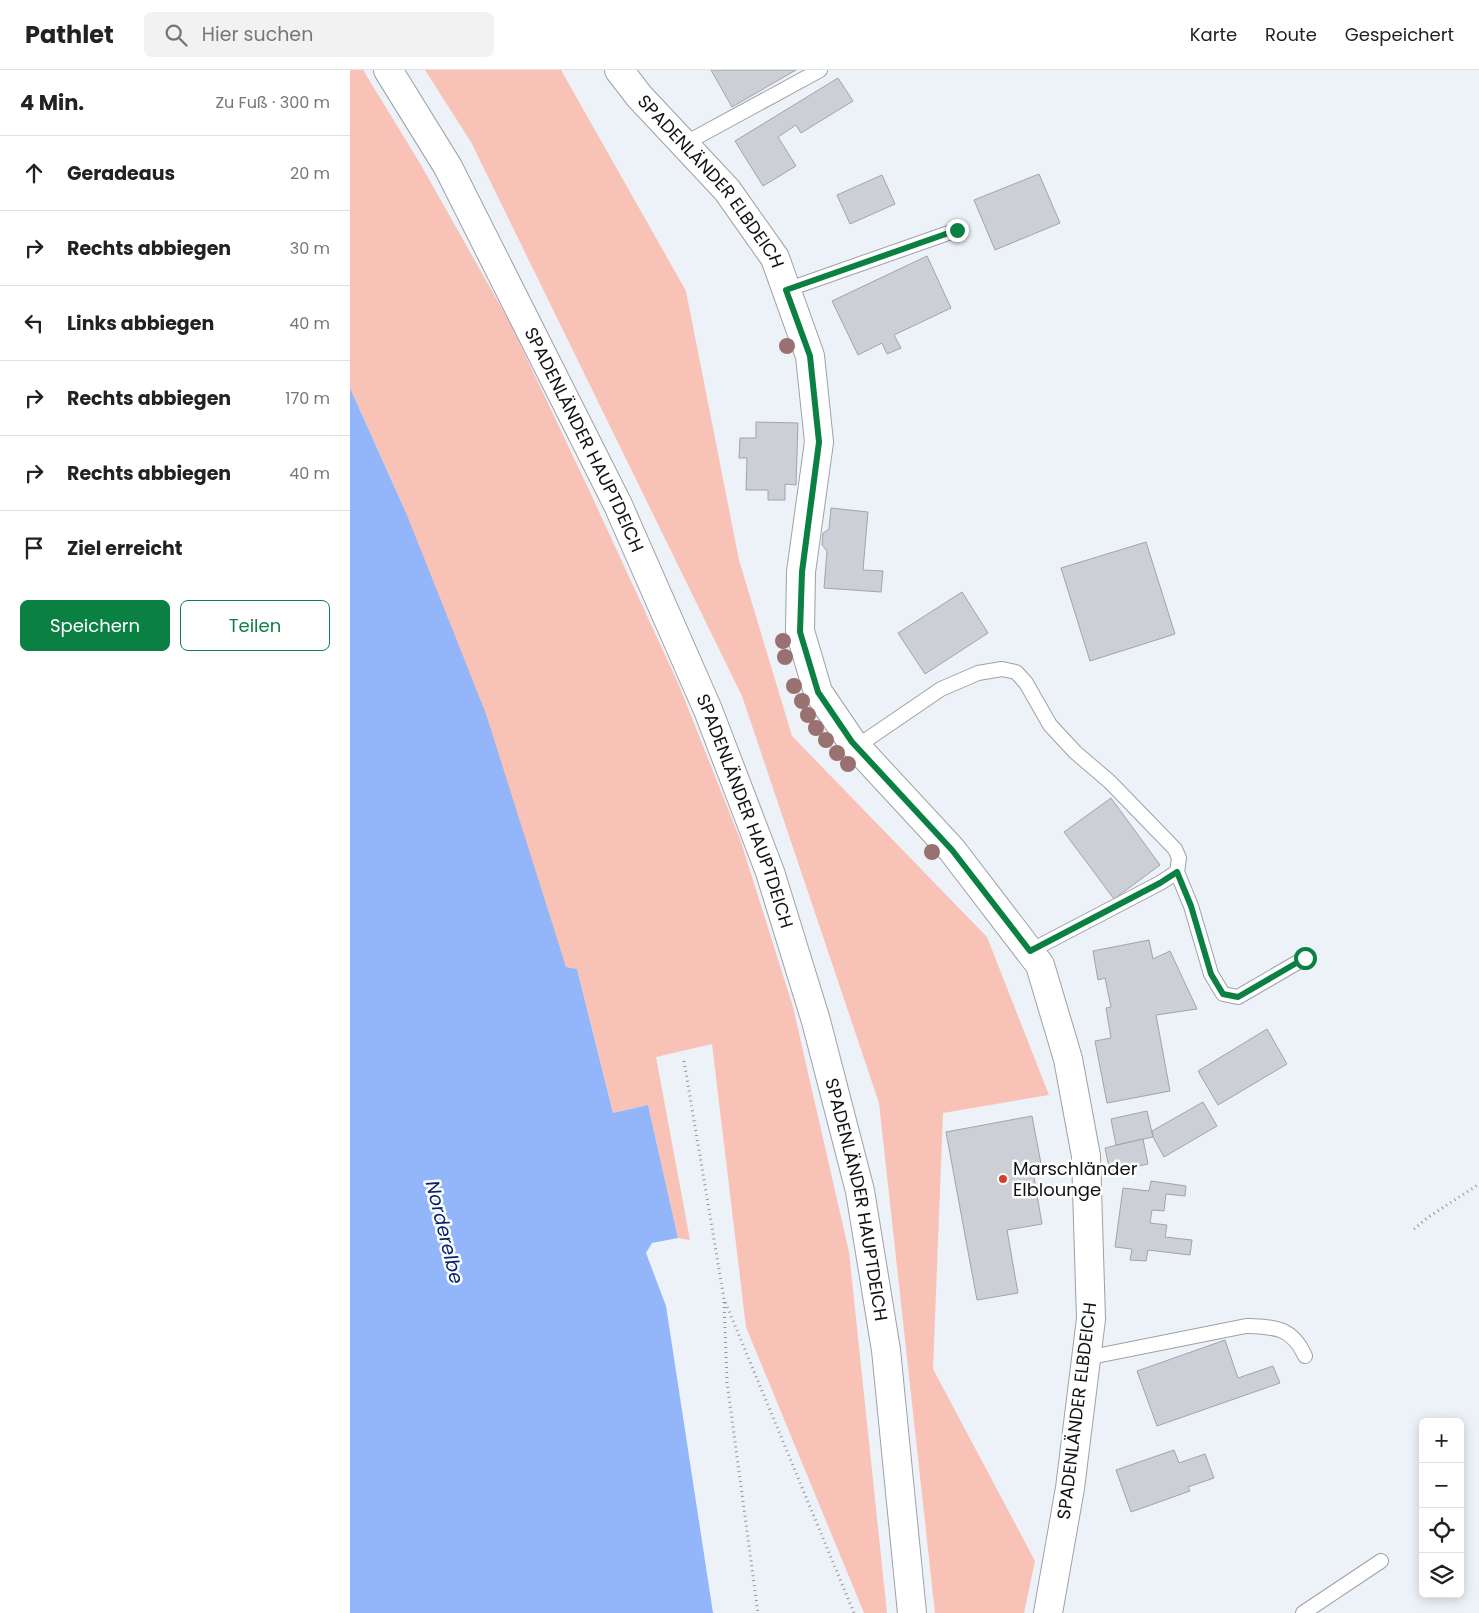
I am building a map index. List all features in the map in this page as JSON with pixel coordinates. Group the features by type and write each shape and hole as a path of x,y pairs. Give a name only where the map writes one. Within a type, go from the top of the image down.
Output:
{"street":[{"name":"SPADENLÄNDER HAUPTDEICH","path":"388,70 448,167 618,505 708,710 770,872 816,1021 860,1191 886,1350 912,1613"},
{"name":"SPADENLÄNDER ELBDEICH","path":"619,70 639,96 727,190 775,258 810,356 819,442 802,572 800,632 818,692 856,746 952,850 1040,965 1068,1059 1086,1156 1091,1319 1070,1488 1048,1613"}],"lane":[{"path":"684,144 820,70"},
{"path":"786,290 957,230"},
{"path":"856,746 941,689 978,673 1002,669 1016,672 1026,683 1050,725 1074,752 1110,782 1175,849 1179,858 1177,872 1191,906 1211,974 1223,994 1238,997 1305,958"},
{"path":"1030,951 1160,883 1177,872"},
{"path":"1086,1358 1246,1326 1268,1327 1283,1331 1299,1342 1305,1356"},
{"path":"1302,1613 1381,1561"}],"path":[{"path":"684,1061 724,1299 727,1382 758,1613"},
{"path":"1414,1229 1427,1218 1479,1184"},
{"path":"724,1299 854,1613"}],"shaded area":[{"path":"350,70 363,70 421,165 510,323 678,683 740,839 793,1007 849,1252 887,1613 864,1613 746,1327 712,1044 656,1057 690,1240 678,1238 648,1105 613,1113 577,969 566,967 407,515 350,388"},
{"path":"425,70 561,70 686,291 739,560 792,736 987,937 1049,1095 943,1113 933,1369 1035,1561 1024,1613 935,1613 879,1103 742,696 471,142"}],"water":[{"name":"Norderelbe","path":"350,388 407,515 486,714 566,967 577,969 613,1113 648,1105 678,1238 652,1243 646,1253 666,1306 713,1613 350,1613"}],"building":[{"path":"711,70 796,70 732,107"},
{"path":"838,78 853,101 801,133 796,125 778,137 796,166 763,186 735,141"},
{"path":"1039,174 1060,223 995,250 974,200"},
{"path":"882,175 895,204 850,224 837,195"},
{"path":"927,256 951,308 894,335 901,348 887,354 882,343 858,355 832,301"},
{"path":"756,422 798,423 796,485 785,484 785,500 768,500 768,490 746,490 747,458 739,458 740,438 756,438"},
{"path":"831,508 868,512 863,570 883,571 881,592 824,588 827,551 822,545 823,533 829,529"},
{"path":"1146,542 1175,634 1090,661 1061,568"},
{"path":"962,592 988,633 925,674 898,633"},
{"path":"1111,798 1160,865 1114,899 1064,832"},
{"path":"1149,940 1153,959 1170,951 1197,1009 1156,1015 1170,1091 1107,1103 1095,1041 1111,1038 1106,1008 1111,1007 1105,978 1098,980 1093,951"},
{"path":"1267,1029 1287,1064 1218,1105 1198,1071"},
{"path":"1203,1102 1217,1126 1164,1157 1153,1137 1152,1131"},
{"path":"1147,1111 1153,1137 1116,1145 1111,1119"},
{"path":"1032,1116 1042,1169 1033,1171 1042,1224 1007,1230 1018,1293 977,1300 946,1132"},
{"path":"1143,1139 1148,1164 1110,1172 1105,1148"},
{"path":"1151,1181 1186,1186 1185,1196 1166,1194 1164,1211 1152,1210 1150,1223 1167,1225 1165,1237 1192,1240 1190,1255 1148,1250 1146,1261 1130,1260 1132,1249 1115,1247 1123,1188 1149,1191"},
{"path":"1225,1340 1238,1378 1273,1366 1280,1383 1157,1426 1137,1371"},
{"path":"1174,1450 1179,1463 1205,1454 1214,1478 1188,1487 1190,1491 1131,1512 1116,1470"}],"place":[{"name":"Marschländer Elblounge","path":"1003,1179"}],"route":[{"path":"957,230 786,290 810,356 819,442 802,572 800,632 818,692 852,742 952,850 1030,951 1160,883 1177,872 1191,906 1211,974 1223,994 1238,997 1305,958"}]}
